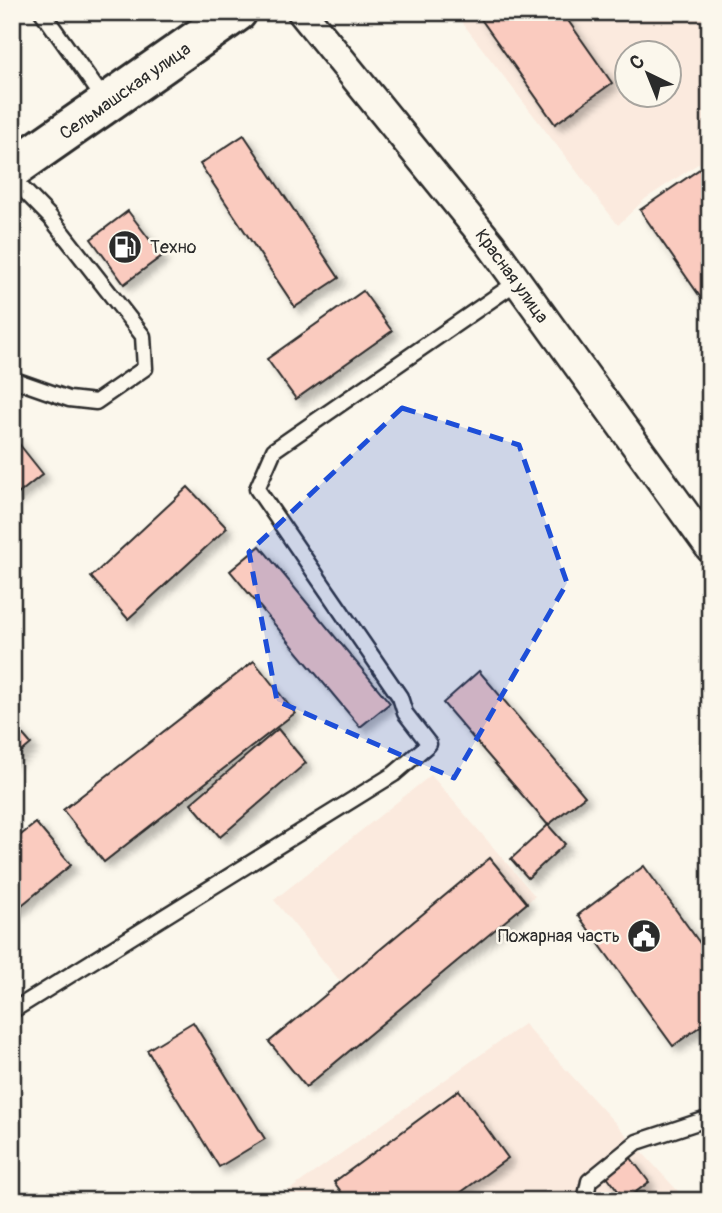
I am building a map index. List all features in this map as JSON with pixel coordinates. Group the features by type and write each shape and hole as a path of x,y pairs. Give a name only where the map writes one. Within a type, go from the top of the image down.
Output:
{"main road":[{"name":"Сельмашская улица","path":"12,169 237,12"}],"street":[{"name":"Красная улица","path":"302,12 491,246 710,548"}],"lane":[{"path":"42,12 107,103"},
{"path":"12,178 50,216 143,336 145,368 96,402 69,399 12,379"},
{"path":"12,1011 394,775 429,744 405,713 400,697 257,489 274,450 517,282"},
{"path":"585,1201 589,1181 637,1142 710,1118"}],"highlighted area":[{"path":"402,408 519,445 567,583 454,778 277,701 249,552"}],"shaded area":[{"path":"454,12 710,12 710,156 645,199 618,225"},
{"path":"431,775 535,896 378,1028 274,900"},
{"path":"524,1024 687,1201 284,1201 285,1193"}],"building":[{"path":"476,12 562,12 612,83 555,124"},
{"path":"244,135 339,278 295,307 200,164"},
{"path":"710,162 710,311 640,210"},
{"path":"128,211 162,256 124,284 91,239"},
{"path":"363,291 392,331 296,399 267,359"},
{"path":"12,435 43,474 12,499"},
{"path":"188,487 227,528 128,619 91,577"},
{"path":"260,546 390,703 360,727 230,571"},
{"path":"254,661 295,713 104,862 63,810"},
{"path":"479,671 585,796 548,825 443,703"},
{"path":"12,722 31,744 12,760"},
{"path":"278,729 306,763 220,837 191,803"},
{"path":"36,823 71,865 12,913 12,842"},
{"path":"548,825 565,844 528,878 511,859"},
{"path":"490,858 527,903 306,1087 269,1042"},
{"name":"Пожарная часть","path":"644,866 710,957 710,1019 673,1046 578,915"},
{"path":"193,1022 265,1139 219,1167 147,1050"},
{"path":"459,1090 508,1158 449,1201 348,1201 334,1182"},
{"path":"631,1158 649,1182 625,1200 607,1176"}],"place":[{"name":"Техно","path":"125,247"},
{"name":"Пожарная часть","path":"644,936"}]}
